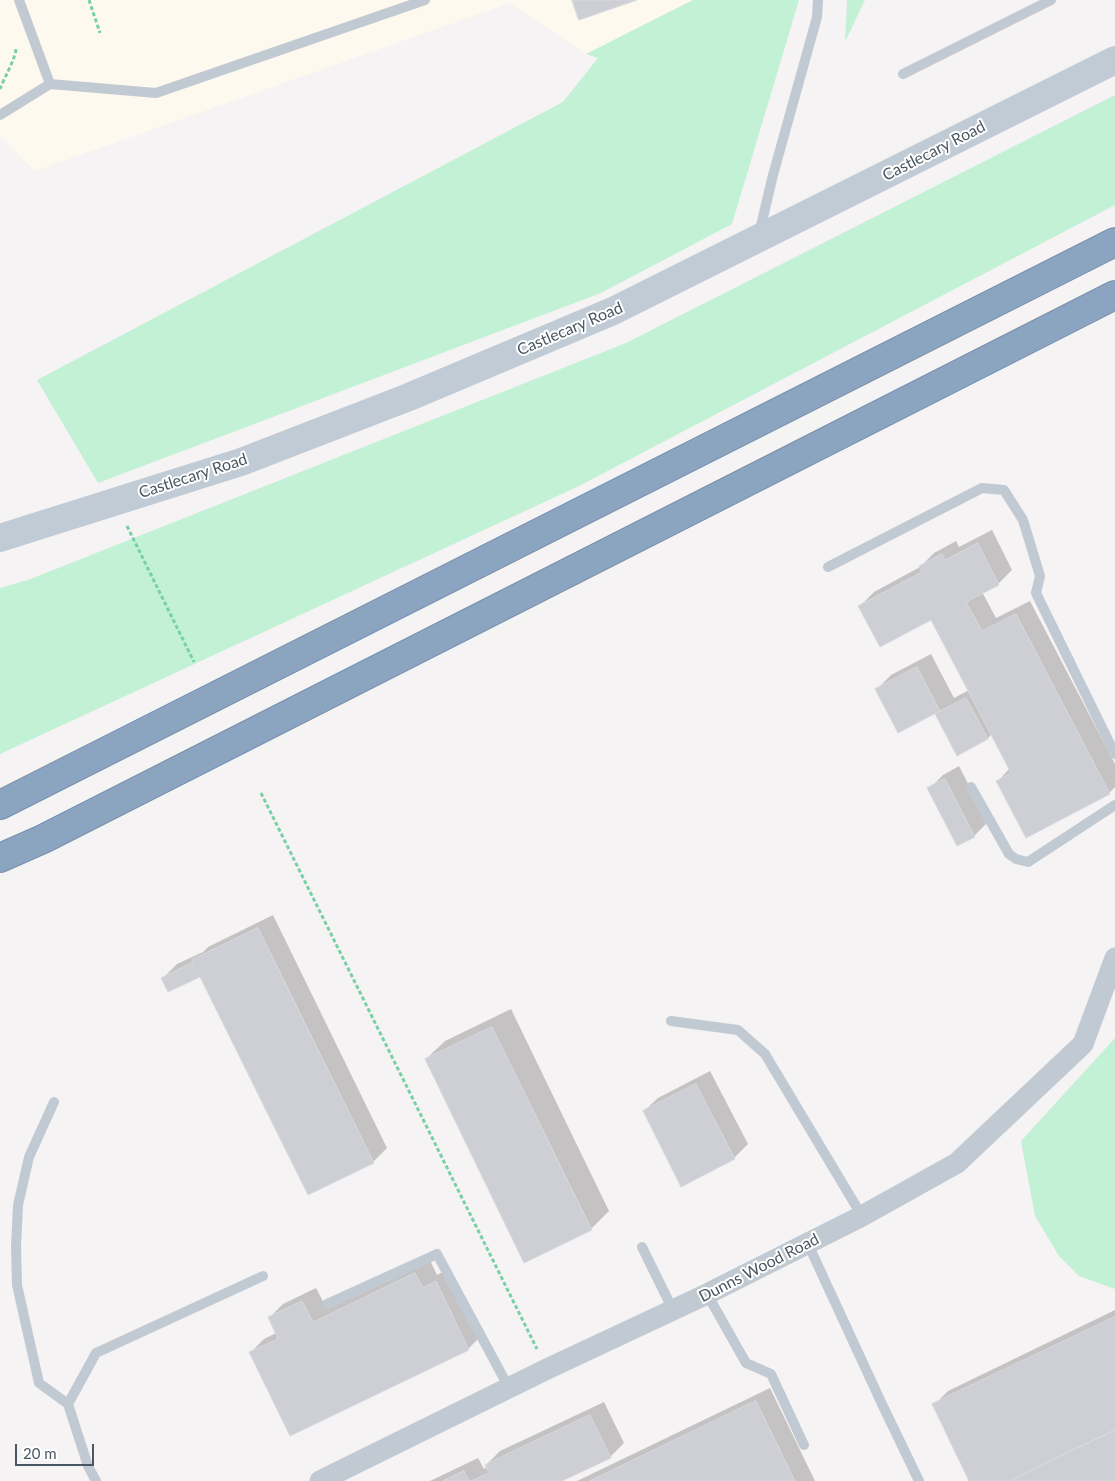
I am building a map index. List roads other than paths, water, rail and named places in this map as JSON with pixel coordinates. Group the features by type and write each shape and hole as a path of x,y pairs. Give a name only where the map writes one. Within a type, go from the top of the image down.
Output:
{"highway":[{"path":"0,805 1115,242"},
{"path":"0,858 60,830 1115,295"}],"main road":[{"name":"Castlecary Road","path":"0,538 241,462 408,397 613,311 1115,60"}],"street":[{"name":"Dunns Wood Road","path":"320,1481 808,1244 957,1163 1083,1044 1115,958"}],"lane":[{"path":"19,0 50,84"},
{"path":"0,115 50,84 156,93 425,0"},
{"path":"758,240 773,175 817,17 818,0"},
{"path":"903,74 1051,0"},
{"path":"828,567 982,488 1004,490 1024,520 1040,576 1036,594 1115,754"},
{"path":"971,787 1009,854 1016,859 1028,862 1115,805"},
{"path":"671,1021 738,1030 765,1054 862,1216"},
{"path":"54,1102 28,1157 18,1205 17,1285 39,1383 68,1404 88,1466 96,1481"},
{"path":"808,1244 919,1481"},
{"path":"642,1247 673,1310"},
{"path":"326,1304 437,1254 509,1388"},
{"path":"68,1404 96,1353 263,1276"},
{"path":"707,1294 746,1363 771,1374 804,1445"}]}
